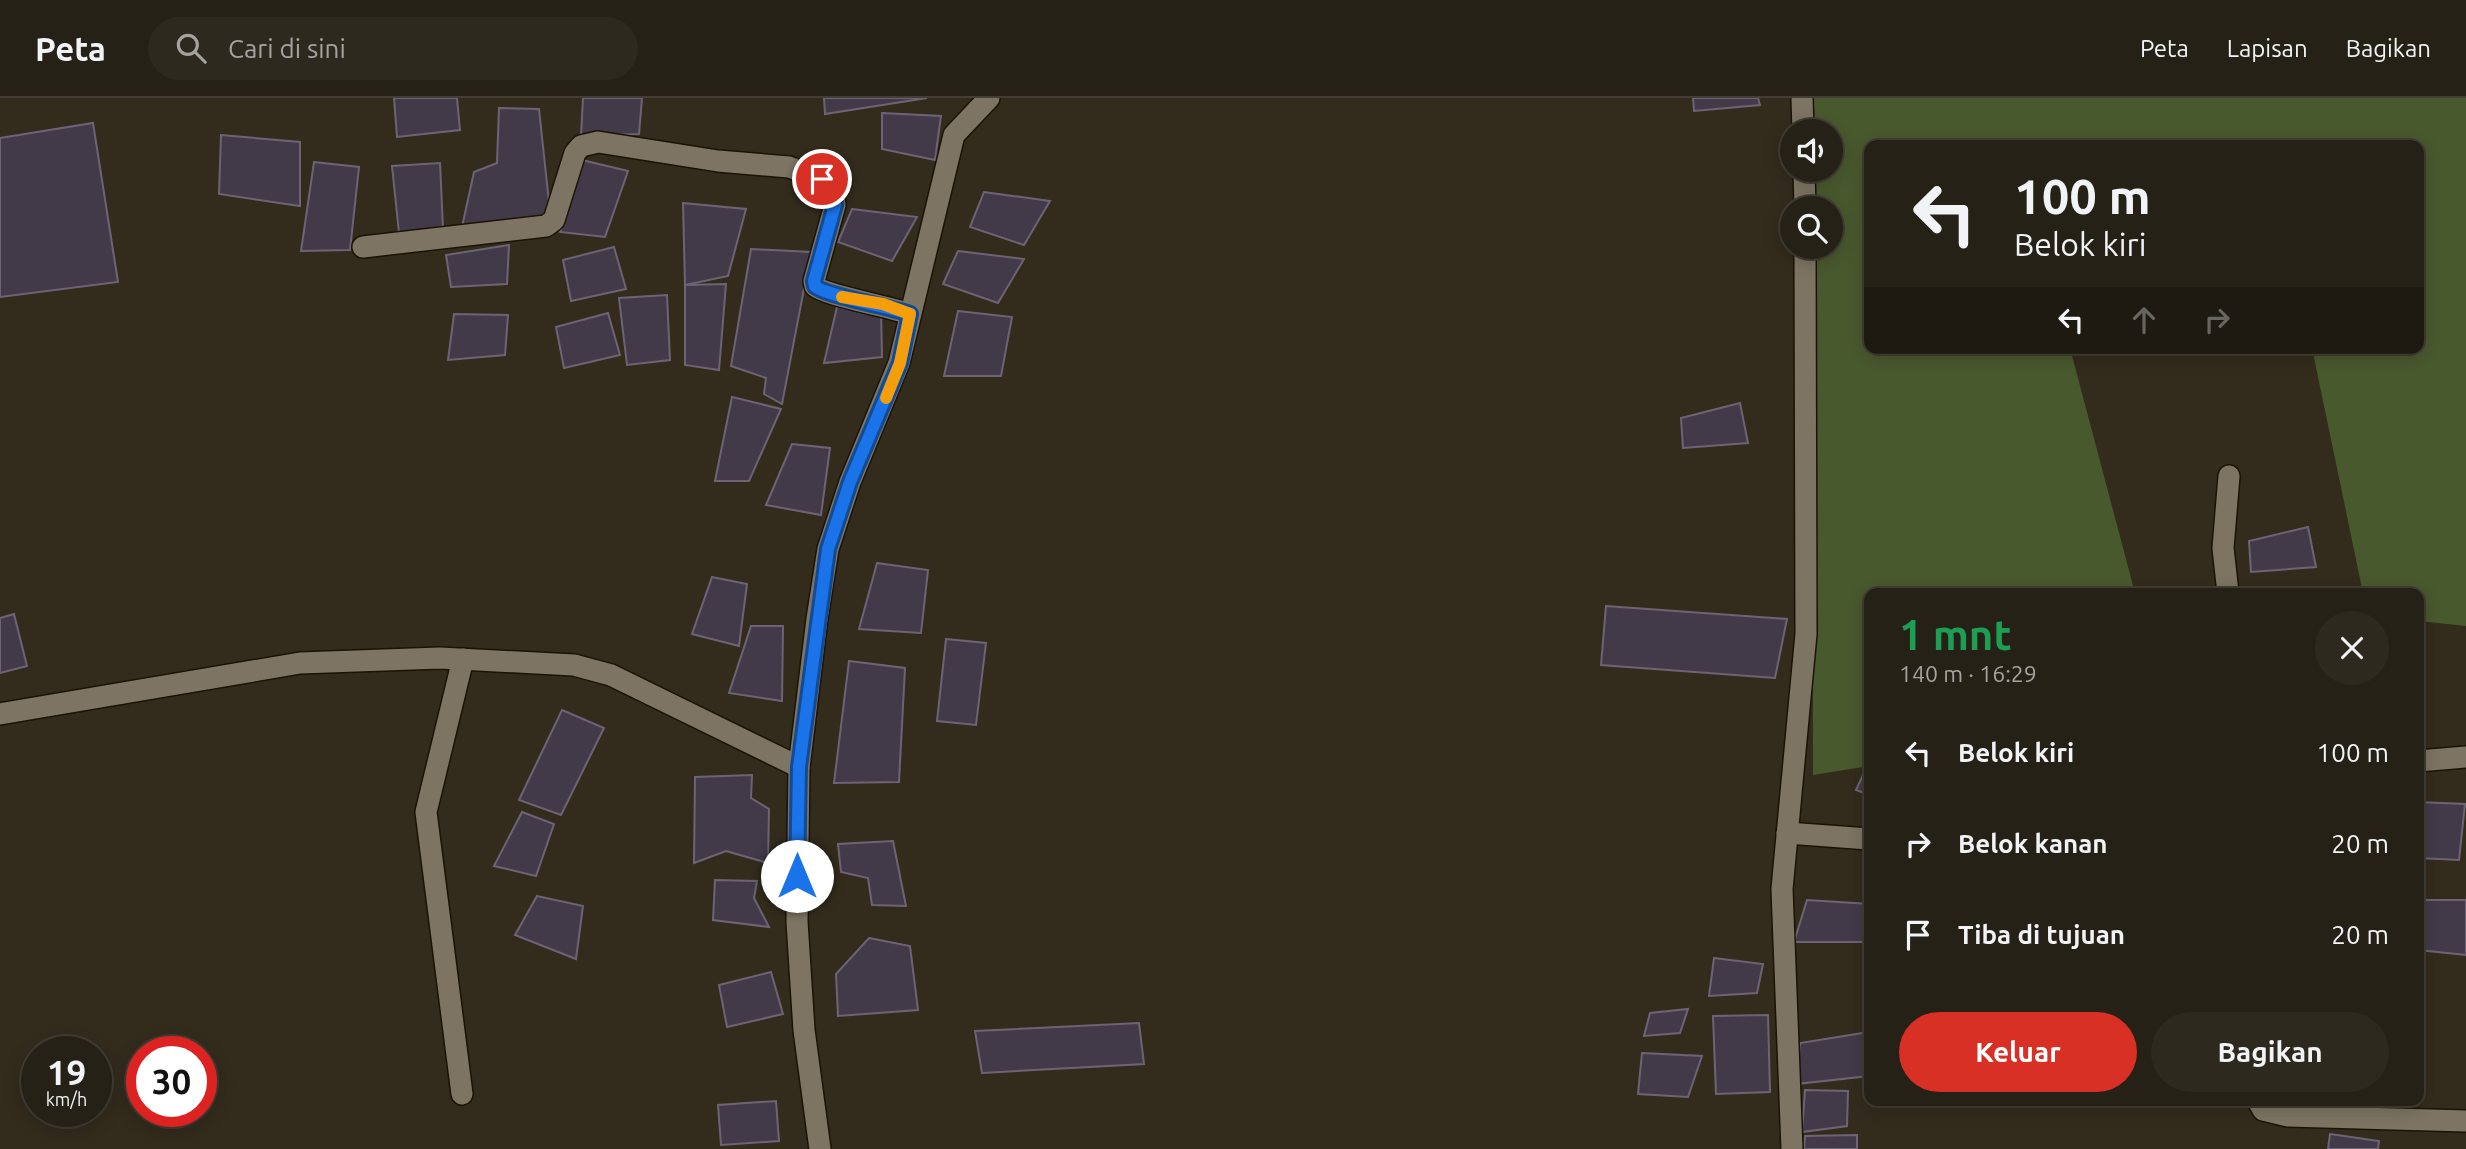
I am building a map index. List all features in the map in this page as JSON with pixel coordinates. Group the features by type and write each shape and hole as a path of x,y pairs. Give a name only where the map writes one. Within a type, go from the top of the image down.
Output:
{"street":[{"path":"820,1149 804,1030 797,922 799,767 828,549 850,482 900,363 954,135 989,98"},
{"path":"1802,98 1803,119"},
{"path":"363,247 546,226 554,220 575,153 581,146 598,142 718,160 789,167 822,179 834,195 835,205 814,281 815,286 835,295 883,304 910,314"},
{"path":"1792,1149 1782,889 1806,634 1805,259"},
{"path":"2227,588 2223,548 2229,477"},
{"path":"0,714 300,663 463,659 574,665 611,675 799,767"},
{"path":"462,1094 426,812 463,659"},
{"path":"2424,760 2466,757"},
{"path":"1787,833 1864,839"},
{"path":"2261,1106 2263,1110 2288,1116 2466,1121"}],"green space":[{"path":"1811,98 2466,98 2466,626 2424,622 2424,588 2362,588 2313,354 2424,354 2424,140 1864,140 1864,354 2072,354 2134,588 1864,588 1864,767 1813,775 1812,259 1843,259 1843,196 1812,196 1811,182 1843,182 1843,119 1811,119"}],"building":[{"path":"394,98 457,98 460,130 397,137"},
{"path":"583,98 642,98 639,134 581,136"},
{"path":"824,98 927,98 825,114"},
{"path":"1693,98 1758,98 1760,105 1694,111"},
{"path":"499,108 539,109 551,221 462,227 474,172 497,163"},
{"path":"882,113 941,116 935,160 882,149"},
{"path":"93,123 118,282 0,297 0,138"},
{"path":"221,135 300,142 300,206 219,194"},
{"path":"582,160 628,171 605,237 560,232"},
{"path":"314,162 359,167 350,250 301,251"},
{"path":"440,163 443,228 399,233 392,166"},
{"path":"984,192 1050,201 1024,245 970,227"},
{"path":"683,203 746,209 728,276 685,285"},
{"path":"852,209 917,217 892,261 838,242"},
{"path":"509,245 507,284 451,287 446,255"},
{"path":"614,247 626,289 571,301 563,260"},
{"path":"751,249 811,252 782,404 764,394 766,378 731,366"},
{"path":"958,251 1024,259 998,303 943,284"},
{"path":"726,284 719,370 685,365 685,285"},
{"path":"667,295 670,360 627,365 619,298"},
{"path":"839,298 881,307 882,357 824,363"},
{"path":"958,311 1012,317 1001,376 944,376"},
{"path":"608,313 620,355 564,368 556,327"},
{"path":"454,314 508,315 505,355 448,360"},
{"path":"732,397 781,409 749,481 715,481"},
{"path":"1740,403 1748,443 1683,448 1681,418"},
{"path":"792,444 830,448 821,515 766,505"},
{"path":"2308,527 2316,567 2251,572 2249,541"},
{"path":"877,563 928,570 921,633 859,629"},
{"path":"712,577 747,584 739,646 692,634"},
{"path":"1606,606 1787,619 1775,678 1601,665"},
{"path":"14,614 27,666 0,673 0,618"},
{"path":"751,626 783,626 782,701 729,693"},
{"path":"946,639 986,643 976,725 937,721"},
{"path":"849,661 905,668 899,782 834,783"},
{"path":"562,710 604,728 561,815 519,800"},
{"path":"1864,773 1864,793 1856,790"},
{"path":"752,775 751,798 769,809 768,863 726,851 694,863 695,777"},
{"path":"2424,802 2465,804 2459,860 2424,858"},
{"path":"522,812 554,824 536,876 494,866"},
{"path":"893,841 906,906 872,905 868,878 841,872 838,844"},
{"path":"715,880 757,881 754,898 769,927 713,920"},
{"path":"537,896 583,906 576,959 515,935"},
{"path":"1807,900 1864,904 1864,942 1794,942"},
{"path":"2425,900 2466,900 2466,955 2424,951"},
{"path":"869,938 910,946 918,1010 838,1016 836,974"},
{"path":"1714,958 1763,964 1757,993 1709,996"},
{"path":"771,972 783,1014 727,1027 719,985"},
{"path":"1688,1009 1680,1033 1644,1036 1650,1013"},
{"path":"1768,1015 1770,1092 1716,1094 1713,1016"},
{"path":"1139,1023 1144,1064 982,1073 975,1031"},
{"path":"1864,1033 1864,1077 1796,1084 1800,1043"},
{"path":"1642,1053 1702,1056 1688,1097 1638,1094"},
{"path":"1805,1090 1848,1091 1847,1126 1802,1132"},
{"path":"776,1101 779,1141 721,1145 718,1105"},
{"path":"2330,1134 2379,1141 2378,1149 2328,1149"},
{"path":"1857,1135 1857,1149 1804,1149 1805,1136"}],"slow traffic":[{"path":"842,297 883,304 910,314 900,363 886,398"}],"route":[{"path":"797,876 799,767 828,549 850,482 900,363 910,314 883,304 835,295 815,286 814,281 835,205 834,195 822,179"}]}
